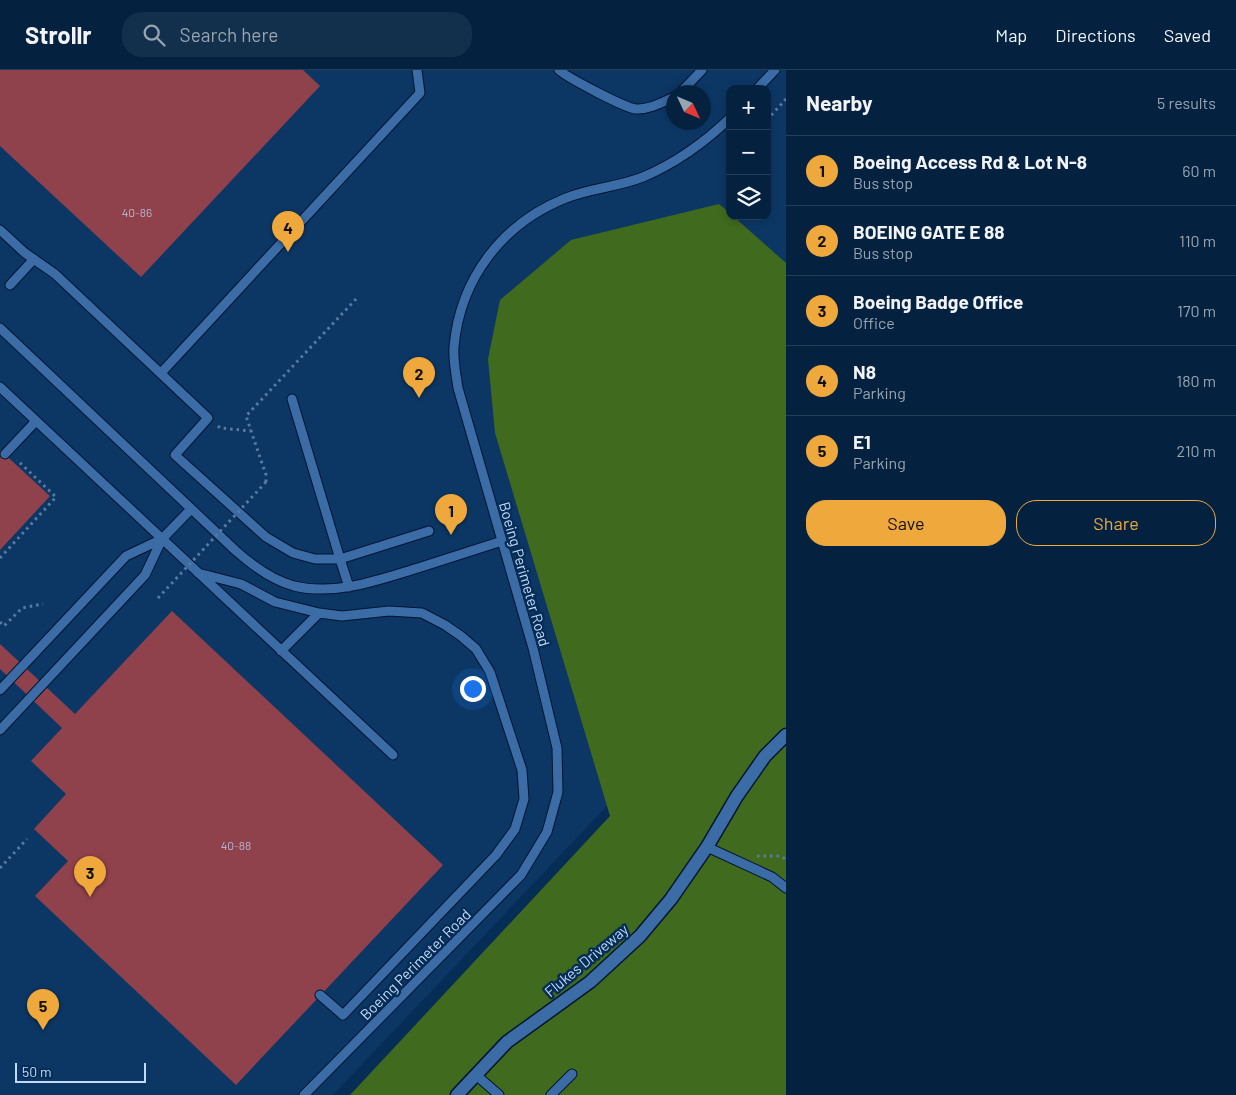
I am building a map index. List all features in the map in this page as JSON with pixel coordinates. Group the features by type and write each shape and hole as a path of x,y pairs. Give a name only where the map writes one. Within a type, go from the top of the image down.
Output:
{"street":[{"name":"Flukes Driveway","path":"457,1095 507,1042 590,982 640,936 671,899 765,756 786,735"}],"lane":[{"path":"161,373 420,93 417,70"},
{"path":"559,70 604,96 636,109 657,105 666,101"},
{"path":"688,85 702,70"},
{"path":"761,85 774,70"},
{"name":"Boeing Perimeter Road","path":"304,1095 521,875 547,832 558,792 557,748 533,648 469,432 458,388 454,348 457,326 464,300 472,281 494,248 525,219 545,207 568,197 627,183 670,164 692,151 726,121"},
{"path":"0,230 55,274 208,418 175,455 266,537 293,553 315,559 340,559 429,531"},
{"path":"10,285 34,259"},
{"path":"0,328 254,566 276,579 294,586 321,590 348,587 373,582 502,541"},
{"path":"0,387 393,755"},
{"path":"292,399 348,587"},
{"path":"9,456 36,421"},
{"path":"0,730 145,575 162,539 191,508"},
{"path":"0,690 126,556 162,539"},
{"path":"198,573 241,584 275,602 319,613 342,616 389,612 422,613 445,625 476,650 490,672 522,770 524,799 515,829 496,855 343,1015 320,995"},
{"path":"281,651 319,613"},
{"path":"706,847 772,877 786,888"},
{"path":"551,1095 572,1074"},
{"path":"476,1075 499,1095"}],"path":[{"path":"771,116 786,100"},
{"path":"158,598 266,482 266,475 246,416 357,298"},
{"path":"208,418 220,428 251,431"},
{"path":"0,558 56,497 9,456"},
{"path":"0,622 4,626 22,608 43,604"},
{"path":"0,868 27,839"}],"shaded area":[{"path":"0,70 786,70 786,617 333,1095 0,1095"}],"green space":[{"path":"719,204 726,210 726,220 738,220 786,263 786,1095 350,1095 610,816 495,433 488,359 500,300 571,240"}],"building":[{"path":"0,70 303,70 320,86 141,277 0,146"},
{"path":"0,450 50,496 0,550"},
{"path":"172,611 443,865 236,1085 35,896 68,861 34,829 66,794 31,761 62,728 0,669 0,644 75,714"}],"place":[{"name":"N8","path":"288,252"},
{"name":"BOEING GATE E 88","path":"419,398"},
{"name":"Boeing Access Rd & Lot N-8","path":"451,535"},
{"name":"Boeing Badge Office","path":"90,897"},
{"name":"E1","path":"43,1030"}]}
